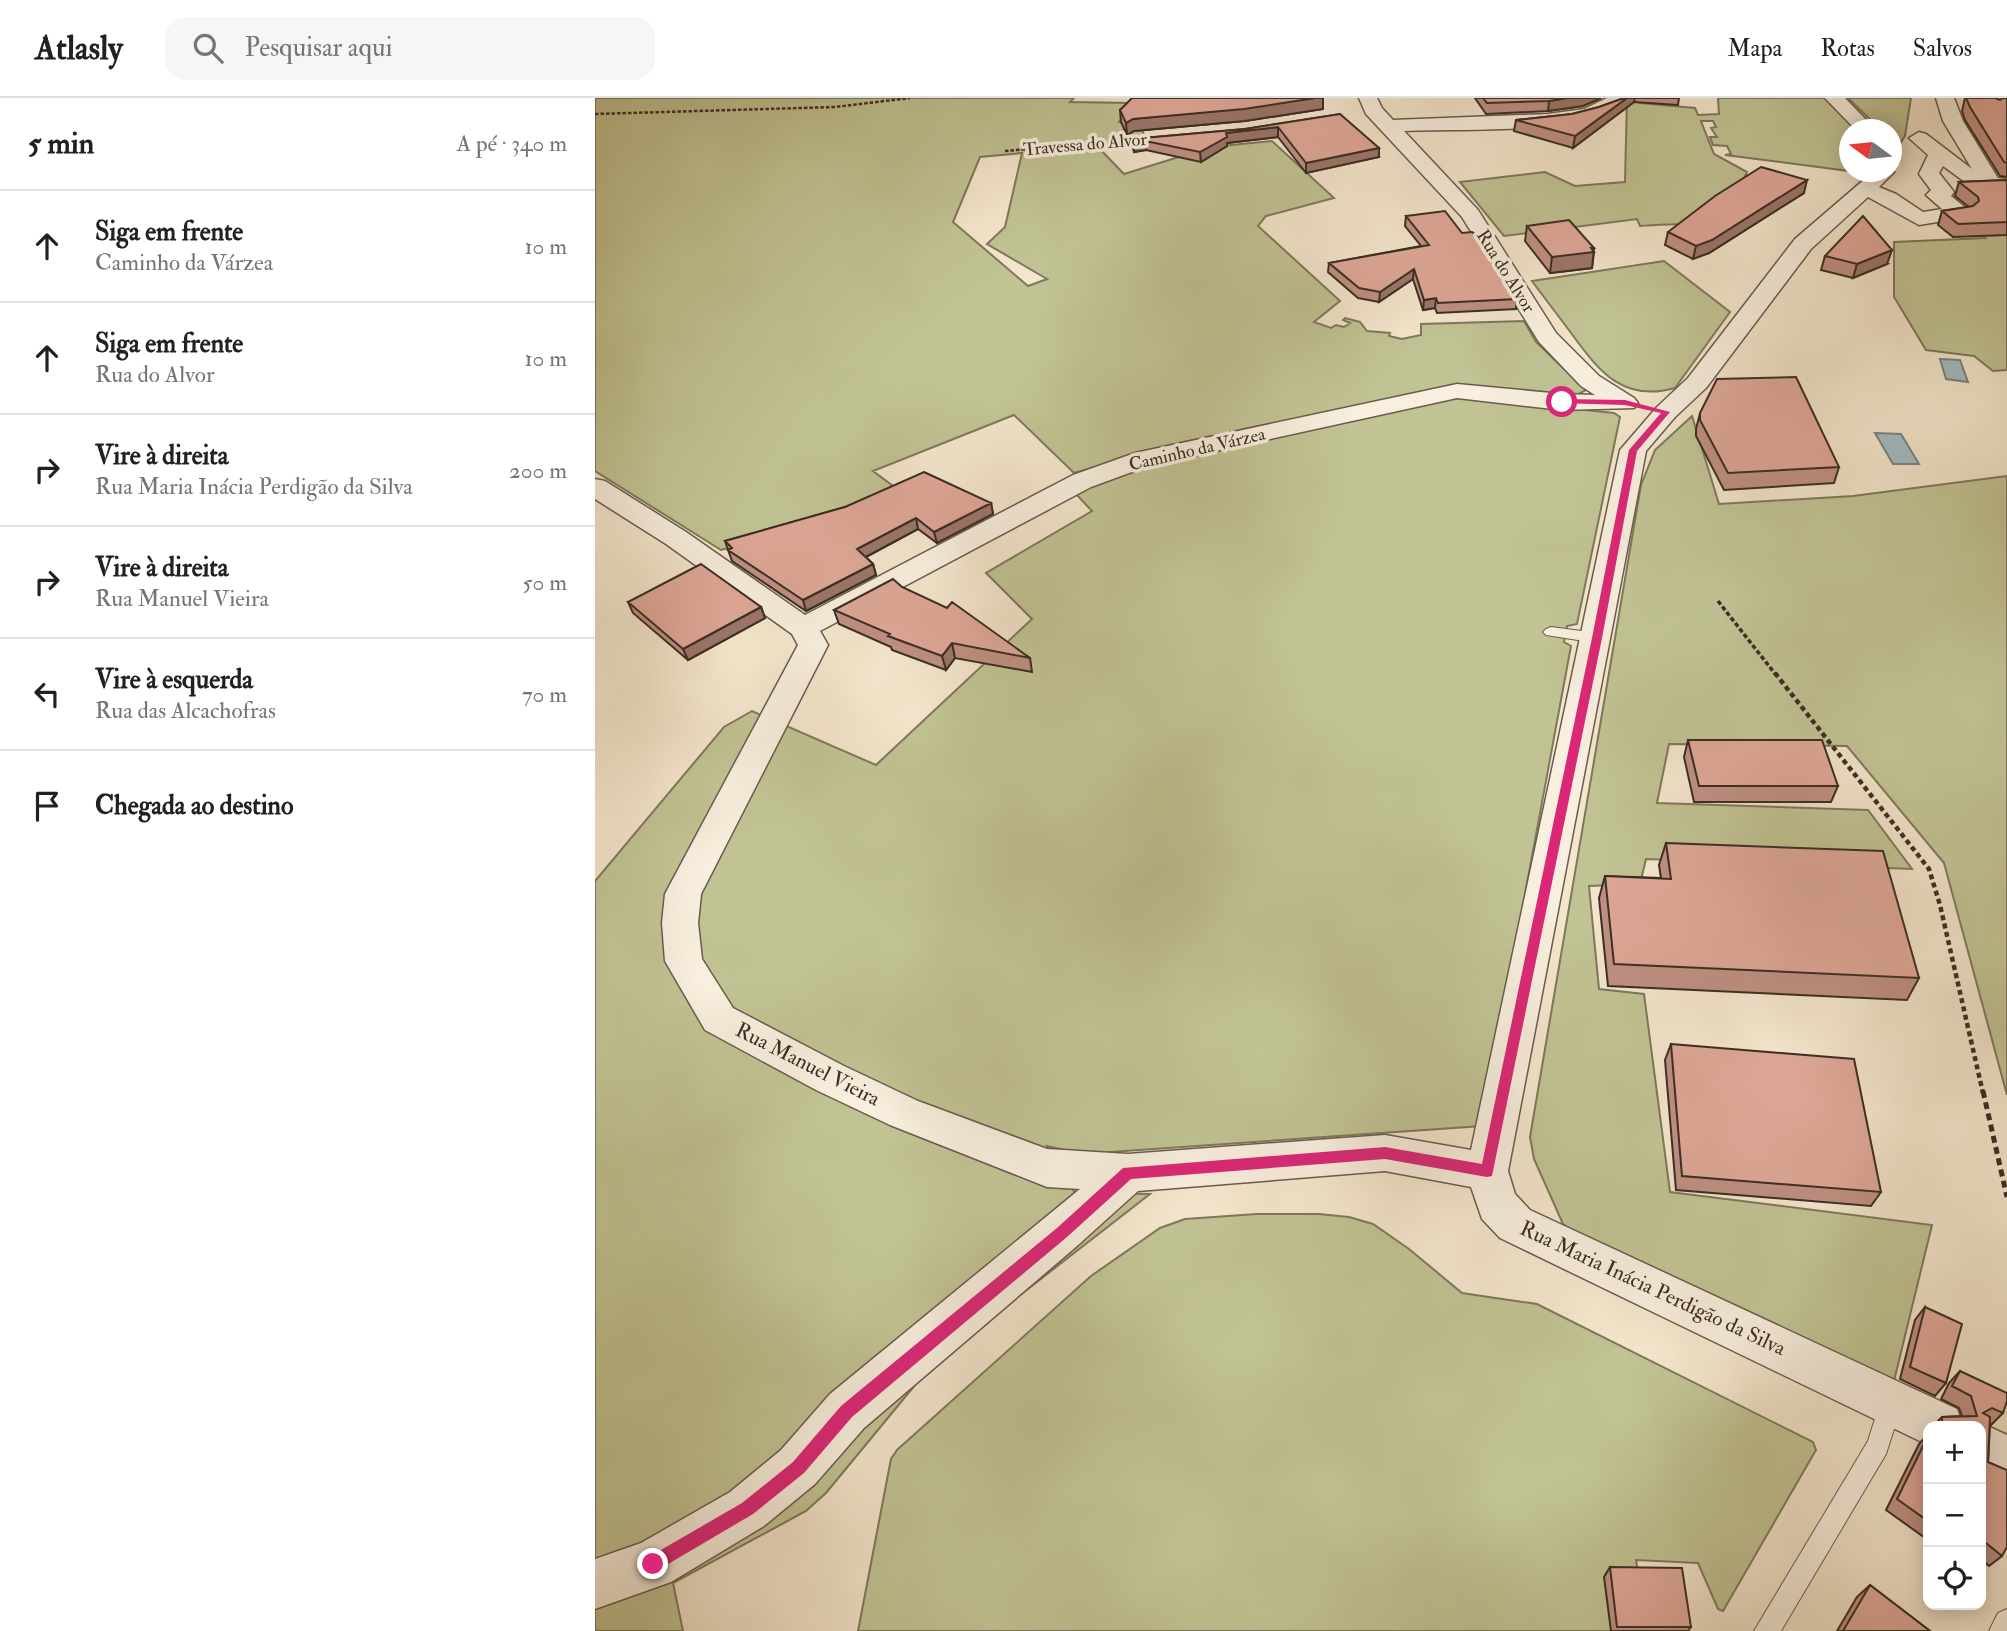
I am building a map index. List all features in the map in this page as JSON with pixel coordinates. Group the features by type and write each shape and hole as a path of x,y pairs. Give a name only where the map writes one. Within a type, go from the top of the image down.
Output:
{"street":[{"path":"1559,98 1581,115"},
{"path":"1388,126 1548,120 1581,115 1615,102 1616,98"},
{"path":"1834,98 1856,119"},
{"path":"1945,98 1953,121 2000,184"},
{"path":"1347,113 1370,104"},
{"name":"Rua do Alvor","path":"1370,104 1471,214 1547,337 1590,381 1625,403 1666,412"},
{"path":"1902,157 1939,153 1976,181 2000,184"},
{"path":"1892,182 1889,198 1919,219 1961,213 1936,195 1944,192 1929,174 1939,153"},
{"name":"Rua Maria Inácia Perdigão da Silva","path":"1870,182 1803,243 1697,383 1666,412 1633,450 1487,1171 1497,1205 1515,1224 1930,1421"},
{"name":"Caminho da Várzea","path":"803,628 1082,481 1144,459 1457,391 1562,402 1625,403"},
{"path":"595,487 676,538 803,628"},
{"name":"Rua Manuel Vieira","path":"803,628 813,645 683,894 680,923 684,961 719,1019 829,1078 904,1113 1047,1168 1128,1173 1385,1153 1487,1171"},
{"path":"595,1584 653,1564 747,1509 798,1467 846,1411 1062,1232 1128,1173"},
{"path":"1986,1450 2007,1460"}],"lane":[{"path":"1551,632 1597,638"},
{"path":"1767,1631 1878,1446 1891,1401"},
{"path":"2002,1631 2007,1622"}],"path":[{"path":"595,114 835,107 910,98"},
{"name":"Travessa do Alvor","path":"1005,151 1134,140"},
{"path":"1718,601 1929,869 1940,905 2007,1197"}],"green space":[{"path":"595,98 1074,98 1070,102 1132,103 1119,122 1139,125 1145,136 1131,144 1097,146 1124,174 1211,147 1272,141 1334,198 1266,216 1258,226 1340,301 1314,322 1331,328 1336,325 1344,327 1350,323 1343,320 1345,318 1360,322 1367,331 1390,333 1389,336 1402,339 1421,335 1421,324 1524,321 1536,342 1586,390 1575,396 1454,386 1184,442 1074,473 1014,415 873,471 893,486 844,516 721,550 595,471","holes":["1022,153 1005,227 987,244 1047,279 1028,286 953,222 980,157"]},
{"path":"1627,98 1640,103 1695,108 1698,115 1719,114 1718,98 1825,98 1849,119 1839,119 1839,170 1725,155 1731,154 1727,146 1713,145 1710,137 1717,137 1711,128 1716,127 1713,121 1701,121 1714,154 1747,172 1728,205 1717,215 1693,223 1640,226 1637,219 1504,236 1460,182 1545,172 1575,186 1625,182"},
{"path":"1848,98 1911,98 1902,141 1902,119 1870,119"},
{"path":"2007,207 2007,370 1993,371 1974,356 1926,350 1894,297 1894,242 1985,238 1974,228"},
{"path":"1664,261 1730,312 1675,388 1657,391 1628,388 1605,373 1594,363 1532,281"},
{"path":"1458,397 1614,413 1620,417 1577,624 1567,626 1564,642 1571,646 1482,1126 1082,1154 1047,1146 1075,1193 1150,1194 934,1362 826,1493 806,1511 673,1583 683,1631 595,1631 595,881 724,727 752,711 876,765 1032,619 986,573 1092,511 1074,492 1150,466"},
{"path":"1692,416 1719,504 1853,496 2007,476 2007,1095 1944,863 1847,746 1669,744 1657,803 1868,810 1912,869 1646,859 1640,884 1589,886 1599,989 1644,994 1670,1192 1932,1225 1893,1385 1580,1237 1563,1224 1534,1159 1530,1137 1641,485 1655,450"},
{"path":"1257,1214 1319,1214 1349,1217 1373,1224 1409,1249 1462,1293 1537,1304 1813,1442 1816,1450 1723,1611 1718,1609 1698,1563 1636,1560 1639,1578 1611,1631 858,1631 891,1459 897,1450 1091,1276 1160,1228 1185,1219"}],"water":[{"path":"1940,359 1960,360 1968,382 1946,379"},
{"path":"1875,433 1901,434 1919,464 1893,464"}],"building":[{"path":"1132,98 1315,98 1244,109 1133,119 1126,123 1120,110"},
{"path":"1483,98 1567,98 1487,103"},
{"path":"1627,98 1575,136 1516,120 1572,114"},
{"path":"1966,98 2007,98 2007,163 2004,162"},
{"path":"1340,114 1379,148 1306,163 1278,127 1226,133 1227,137 1200,152 1145,141 1134,142 1132,139 1245,129"},
{"path":"1761,167 1807,180 1712,240 1696,246 1668,232 1715,196"},
{"path":"2007,180 2007,222 1958,224 1942,211 1973,206 1979,201 1978,197 1959,182"},
{"path":"1445,211 1462,233 1472,232 1480,237 1517,299 1438,303 1436,298 1424,300 1414,269 1380,292 1359,288 1329,263 1429,245 1406,216"},
{"path":"1863,216 1892,250 1857,264 1825,256"},
{"path":"1569,220 1594,248 1591,248 1594,252 1552,257 1527,226"},
{"path":"1796,377 1839,467 1728,473 1700,420 1700,413 1717,379"},
{"path":"924,472 991,503 934,532 916,518 857,549 873,564 803,600 728,550 732,548 725,541 845,507"},
{"path":"701,564 761,607 683,649 628,602"},
{"path":"893,579 902,587 947,608 952,602 1030,658 952,643 942,656 888,636 890,634 834,610"},
{"path":"1688,740 1822,740 1838,786 1699,786"},
{"path":"1666,843 1883,851 1919,978 1614,964 1605,876 1671,879"},
{"path":"1671,1044 1854,1059 1881,1192 1682,1176"},
{"path":"1925,1307 1962,1324 1946,1383 1910,1367"},
{"path":"1960,1371 2007,1393 2003,1413 1992,1408 1983,1413 1990,1417 1988,1462 2007,1470 2007,1547 2002,1556 1986,1543 1986,1421 1942,1421 1942,1417 1977,1416 1971,1396 1952,1386"},
{"path":"1923,1446 1923,1517 1897,1499"},
{"path":"1610,1567 1682,1568 1691,1627 1617,1627"},
{"path":"1870,1585 1930,1631 1843,1631"}],"route":[{"path":"653,1564 747,1509 798,1467 846,1411 1062,1232 1128,1173 1385,1153 1487,1171 1633,450 1666,412 1625,403 1562,402"}]}
